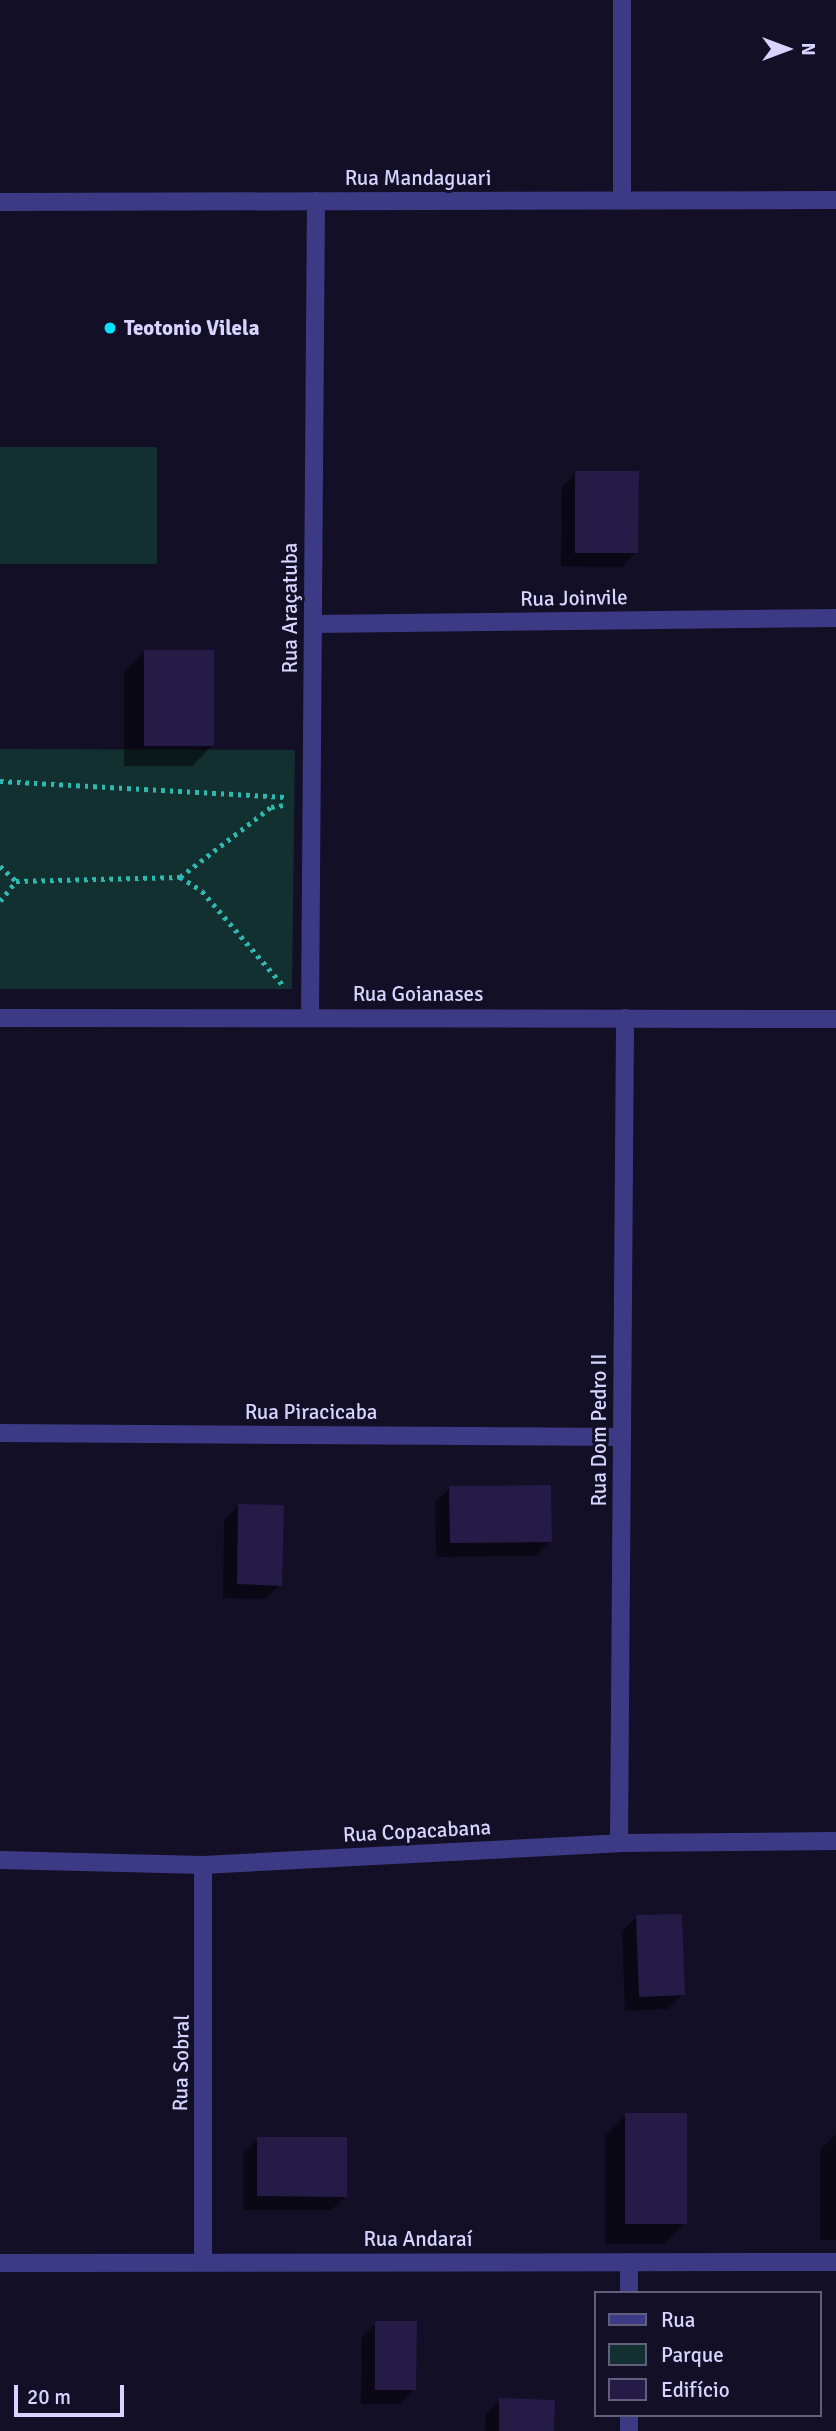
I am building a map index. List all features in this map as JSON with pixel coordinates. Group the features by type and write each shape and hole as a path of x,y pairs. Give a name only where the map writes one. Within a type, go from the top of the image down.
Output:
{"street":[{"path":"622,0 622,201"},
{"name":"Rua Mandaguari","path":"0,202 836,200"},
{"name":"Rua Araçatuba","path":"310,1016 316,201"},
{"name":"Rua Joinvile","path":"313,624 836,618"},
{"name":"Rua Goianases","path":"0,1018 310,1016 836,1019"},
{"name":"Rua Dom Pedro II","path":"619,1843 625,1018"},
{"name":"Rua Piracicaba","path":"0,1433 622,1437"},
{"name":"Rua Copacabana","path":"0,1860 204,1865 619,1843 836,1842"},
{"name":"Rua Sobral","path":"204,1865 204,2262"},
{"path":"629,2262 629,2291"},
{"name":"Rua Andaraí","path":"0,2263 836,2262"}],"path":[{"path":"0,781 312,798"},
{"path":"180,877 271,807 312,798"},
{"path":"0,866 16,881 180,877 202,891 310,1016"},
{"path":"0,901 16,881"}],"green space":[{"path":"0,447 157,447 157,564 0,564"},
{"path":"0,749 295,750 292,989 0,989"}],"building":[{"path":"575,471 639,471 638,553 575,553"},
{"path":"144,650 214,650 214,746 144,746"},
{"path":"551,1485 552,1542 450,1543 449,1486"},
{"path":"238,1504 284,1505 282,1586 237,1584"},
{"path":"682,1914 685,1995 639,1997 636,1915"},
{"path":"625,2113 687,2113 687,2224 625,2224"},
{"path":"257,2137 347,2137 347,2197 257,2196"},
{"path":"375,2321 417,2321 416,2390 375,2390"},
{"path":"499,2398 555,2400 554,2431 499,2431"}],"place":[{"name":"Teotonio Vilela","path":"110,328"}]}
